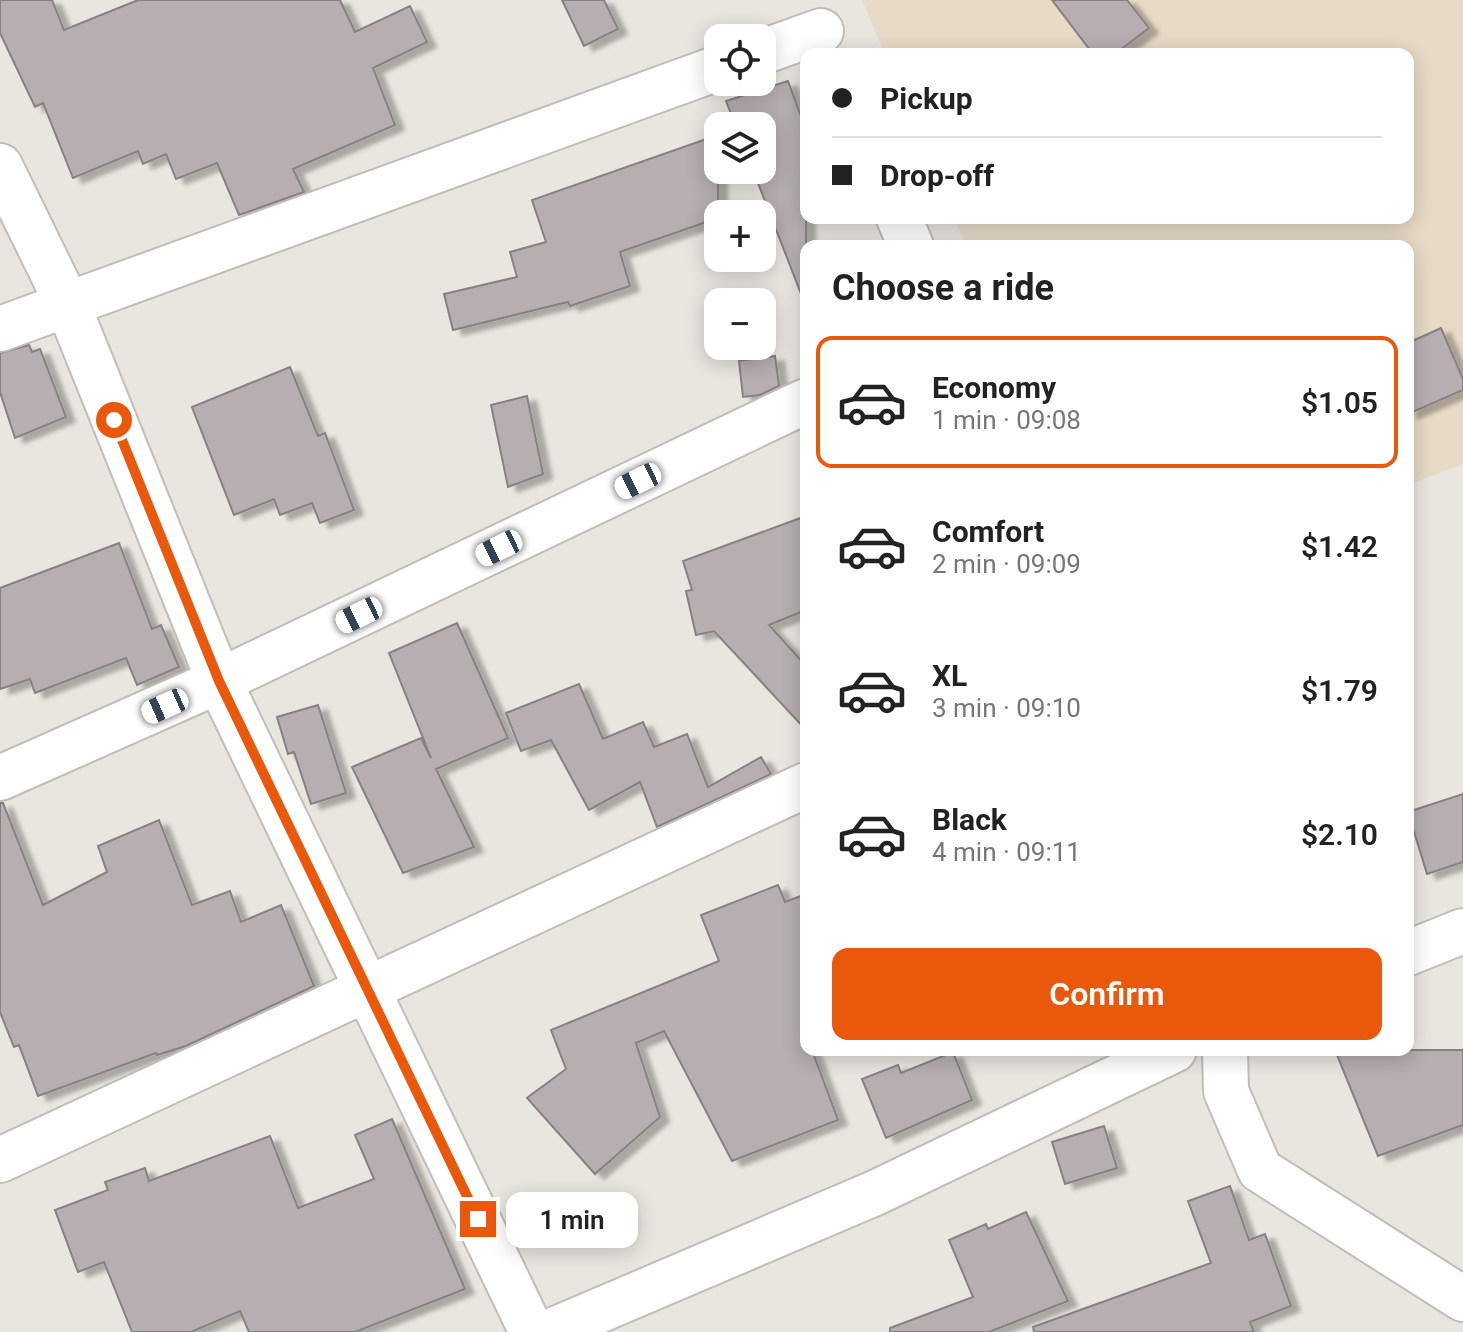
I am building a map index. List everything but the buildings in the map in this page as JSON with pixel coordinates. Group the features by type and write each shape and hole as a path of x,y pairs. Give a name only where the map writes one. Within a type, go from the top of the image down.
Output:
{"street":[{"path":"776,46 820,28"},
{"path":"0,329 704,73"},
{"path":"0,166 67,303 219,681 532,1332"},
{"path":"0,778 219,681 800,404"},
{"path":"0,1160 800,788"},
{"path":"1414,951 1463,931"},
{"path":"549,1332 875,1193 1161,1056"},
{"path":"1225,1056 1226,1091 1260,1170 1463,1299"}],"shaded area":[{"path":"862,0 1463,0 1463,464 1414,483 1414,240 963,240 957,224 1414,224 1414,48 882,48"}],"route":[{"path":"114,420 219,681 478,1219"}]}
